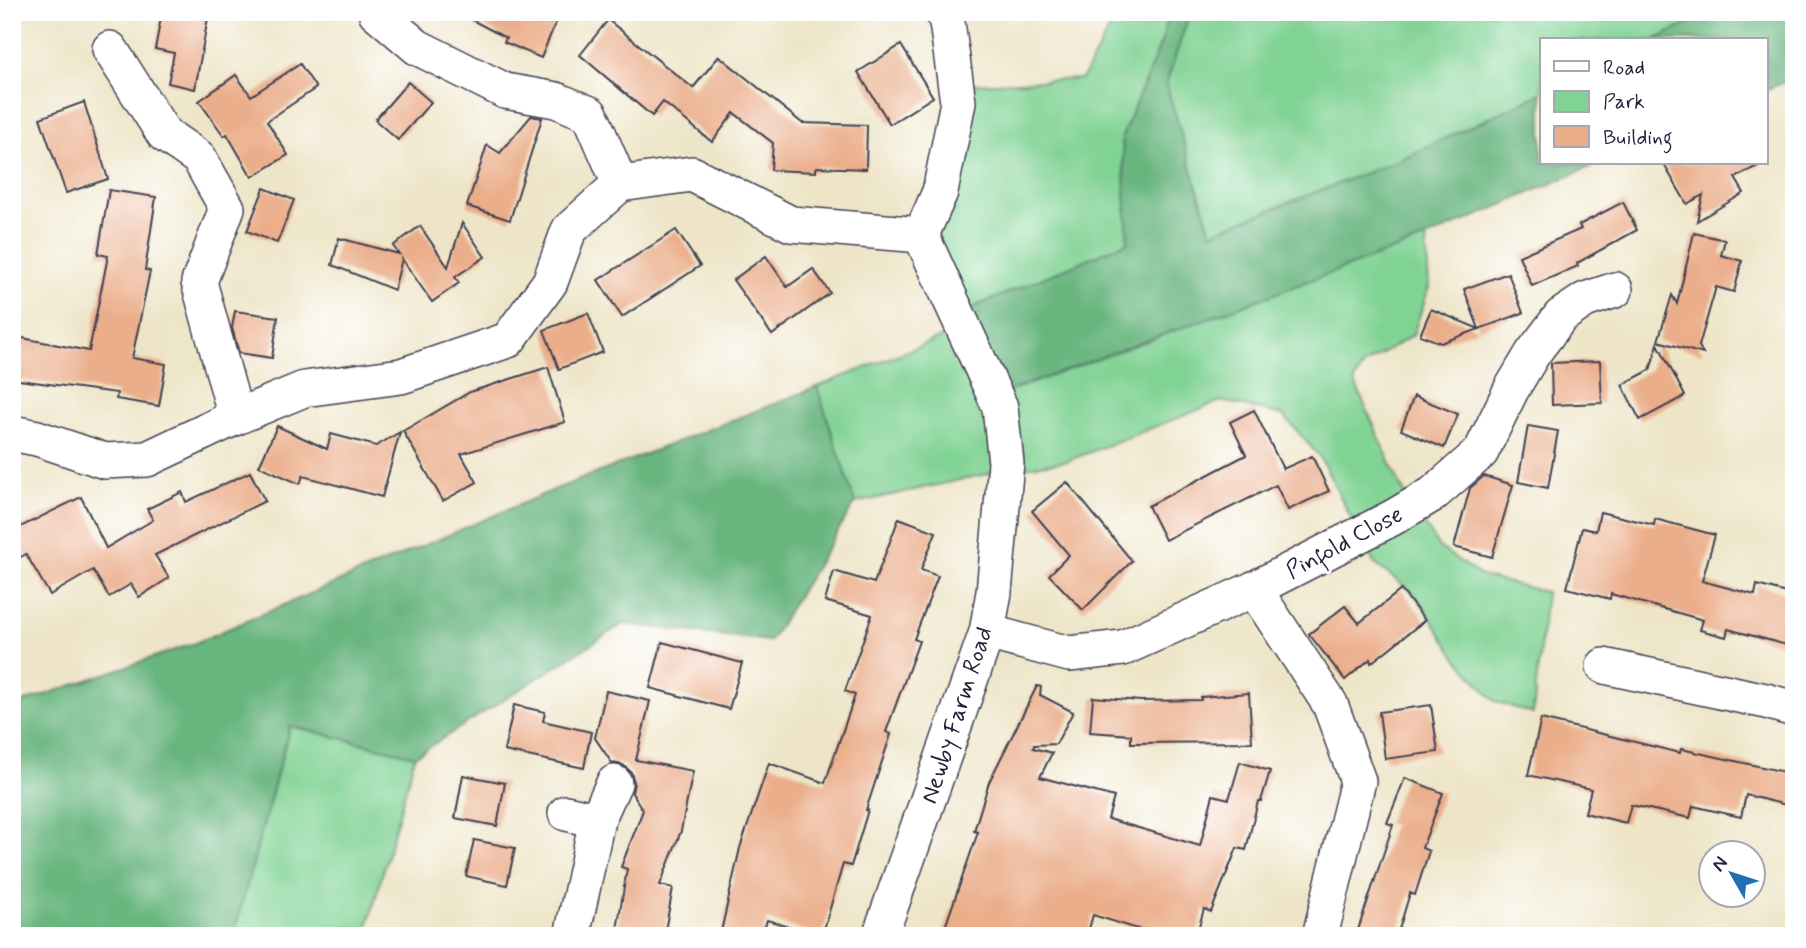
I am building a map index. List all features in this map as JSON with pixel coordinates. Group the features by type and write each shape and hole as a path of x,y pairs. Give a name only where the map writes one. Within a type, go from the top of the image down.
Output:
{"street":[{"path":"376,12 417,47 505,91 556,100 590,114 620,184"},
{"path":"12,433 37,438 105,461 147,459 236,417 304,389 401,376 508,340 550,282 569,230 620,184 692,174 791,223 921,235 940,192 958,102 947,22 943,12"},
{"path":"110,49 164,134 199,158 227,208 199,282 236,417"},
{"name":"Newby Farm Road","path":"880,936 987,632 994,592 1006,463 1000,407 921,235"},
{"name":"Pinfold Close","path":"987,632 1069,654 1123,648 1254,589 1392,518 1433,494 1481,452 1511,390 1561,316 1585,300 1615,290"},
{"path":"1254,589 1329,704 1358,781 1320,936"},
{"path":"1604,666 1794,709"},
{"path":"572,936 581,817 614,783"}],"green space":[{"path":"1116,12 1168,12 1163,38 1122,137 1128,242 967,310 929,236 973,84 1082,79 1115,19"},
{"path":"1168,12 1190,12 1166,84 1211,233 1399,160 1540,94 1540,164 1597,164 1426,238 1004,393 967,310 1128,242 1122,137 1163,38"},
{"path":"1190,12 1714,12 1658,38 1540,38 1540,94 1399,160 1210,233 1166,84"},
{"path":"1714,12 1794,12 1794,77 1768,89 1768,38 1658,38"},
{"path":"1426,238 1429,287 1413,335 1364,365 1354,381 1401,487 1439,547 1481,576 1546,592 1533,714 1494,701 1456,657 1415,594 1374,563 1320,457 1283,415 1221,401 1067,461 1011,469 1004,393"},
{"path":"957,331 990,407 996,472 855,503 817,387"},
{"path":"817,387 855,503 770,641 623,624 415,756 290,726 233,936 12,936 12,706 195,643 556,489"},
{"path":"290,726 415,756 365,936 233,936"}],"building":[{"path":"162,12 209,12 195,89 168,83 174,53 155,49"},
{"path":"457,12 560,12 541,58 504,42 506,38"},
{"path":"608,20 693,88 719,56 802,123 867,125 866,169 816,167 816,172 771,170 773,143 734,113 712,142 663,102 652,116 580,55"},
{"path":"901,45 933,97 890,124 858,72"},
{"path":"300,64 316,88 267,121 288,155 252,177 227,134 224,136 199,101 236,75 251,96"},
{"path":"408,82 431,102 398,140 375,120"},
{"path":"84,102 108,179 66,193 40,118"},
{"path":"531,116 542,118 510,220 467,206 487,145 500,153"},
{"path":"1664,164 1761,164 1735,178 1744,193 1697,221 1703,195 1687,204"},
{"path":"264,188 294,200 277,243 247,231"},
{"path":"109,190 156,197 145,270 150,271 132,358 166,364 159,406 116,399 117,393 12,379 12,336 89,351 108,256 98,254"},
{"path":"1623,202 1637,230 1577,263 1578,266 1532,286 1519,256 1581,229 1579,225"},
{"path":"462,223 485,257 455,277 459,283 432,302 402,259 394,290 332,265 339,238 399,254 393,246 420,226 448,267"},
{"path":"676,230 700,266 622,317 598,280"},
{"path":"1694,233 1725,240 1721,255 1742,261 1734,292 1716,287 1699,346 1703,354 1658,341 1672,295 1677,304"},
{"path":"766,256 787,287 813,269 830,293 772,335 733,280"},
{"path":"1508,273 1523,313 1441,343 1420,335 1431,309 1479,329 1464,289"},
{"path":"235,311 278,317 272,358 239,353 232,328"},
{"path":"588,313 603,352 559,369 544,330"},
{"path":"1658,344 1685,396 1640,420 1622,385 1650,370"},
{"path":"1600,361 1602,403 1552,405 1551,363"},
{"path":"548,367 565,422 461,454 477,482 443,501 403,431 470,392"},
{"path":"1414,396 1458,414 1444,448 1401,430"},
{"path":"1254,410 1283,469 1312,456 1329,491 1288,510 1276,485 1165,540 1148,506 1246,455 1230,422"},
{"path":"277,426 327,449 331,434 376,446 400,432 382,497 303,476 300,484 259,466"},
{"path":"1528,426 1558,431 1548,488 1518,482"},
{"path":"250,472 265,501 155,555 169,578 139,597 131,584 109,597 93,570 50,595 26,554 12,562 12,531 81,497 106,548 153,520 147,509 182,492 186,502"},
{"path":"1484,476 1513,485 1492,557 1454,547 1470,488"},
{"path":"1067,482 1132,561 1083,610 1049,575 1069,555 1032,511"},
{"path":"1600,512 1654,525 1655,519 1715,535 1702,581 1755,595 1757,585 1794,595 1794,647 1728,629 1726,637 1700,630 1703,620 1611,594 1610,599 1567,588 1582,528 1596,531"},
{"path":"899,518 936,532 921,570 938,576 914,639 919,641 886,732 891,734 851,866 843,864 822,936 767,920 762,936 720,936 740,848 769,763 825,783 855,695 845,691 872,615 825,601 834,571 874,583"},
{"path":"1401,590 1425,620 1345,680 1309,634 1345,606 1359,623"},
{"path":"662,642 742,663 729,709 650,688"},
{"path":"1037,686 1041,687 1040,695 1073,712 1056,744 1034,745 1033,748 1052,753 1040,777 1114,797 1108,819 1200,846 1213,795 1229,799 1240,762 1270,771 1261,801 1258,801 1246,850 1237,848 1211,912 1204,909 1196,936 1160,936 1093,915 1087,936 942,936 978,832 974,831 989,782"},
{"path":"606,691 650,701 636,760 693,771 681,831 660,885 673,888 664,936 616,936 627,869 621,867 643,810 632,793 634,782 631,772 623,765 612,763 595,738"},
{"path":"1249,693 1252,742 1131,743 1131,735 1090,732 1093,697 1141,701 1201,700 1201,697"},
{"path":"514,705 545,712 543,721 591,732 584,768 504,751"},
{"path":"1431,705 1438,752 1385,759 1379,712"},
{"path":"1541,719 1680,753 1681,749 1794,774 1794,807 1746,795 1741,817 1693,806 1690,818 1631,805 1626,823 1585,813 1591,789 1528,775"},
{"path":"463,775 505,783 497,826 455,818"},
{"path":"1405,778 1443,793 1422,848 1429,851 1415,895 1410,893 1397,936 1356,936 1393,825 1387,823"},
{"path":"474,840 515,848 507,885 466,876"}]}
